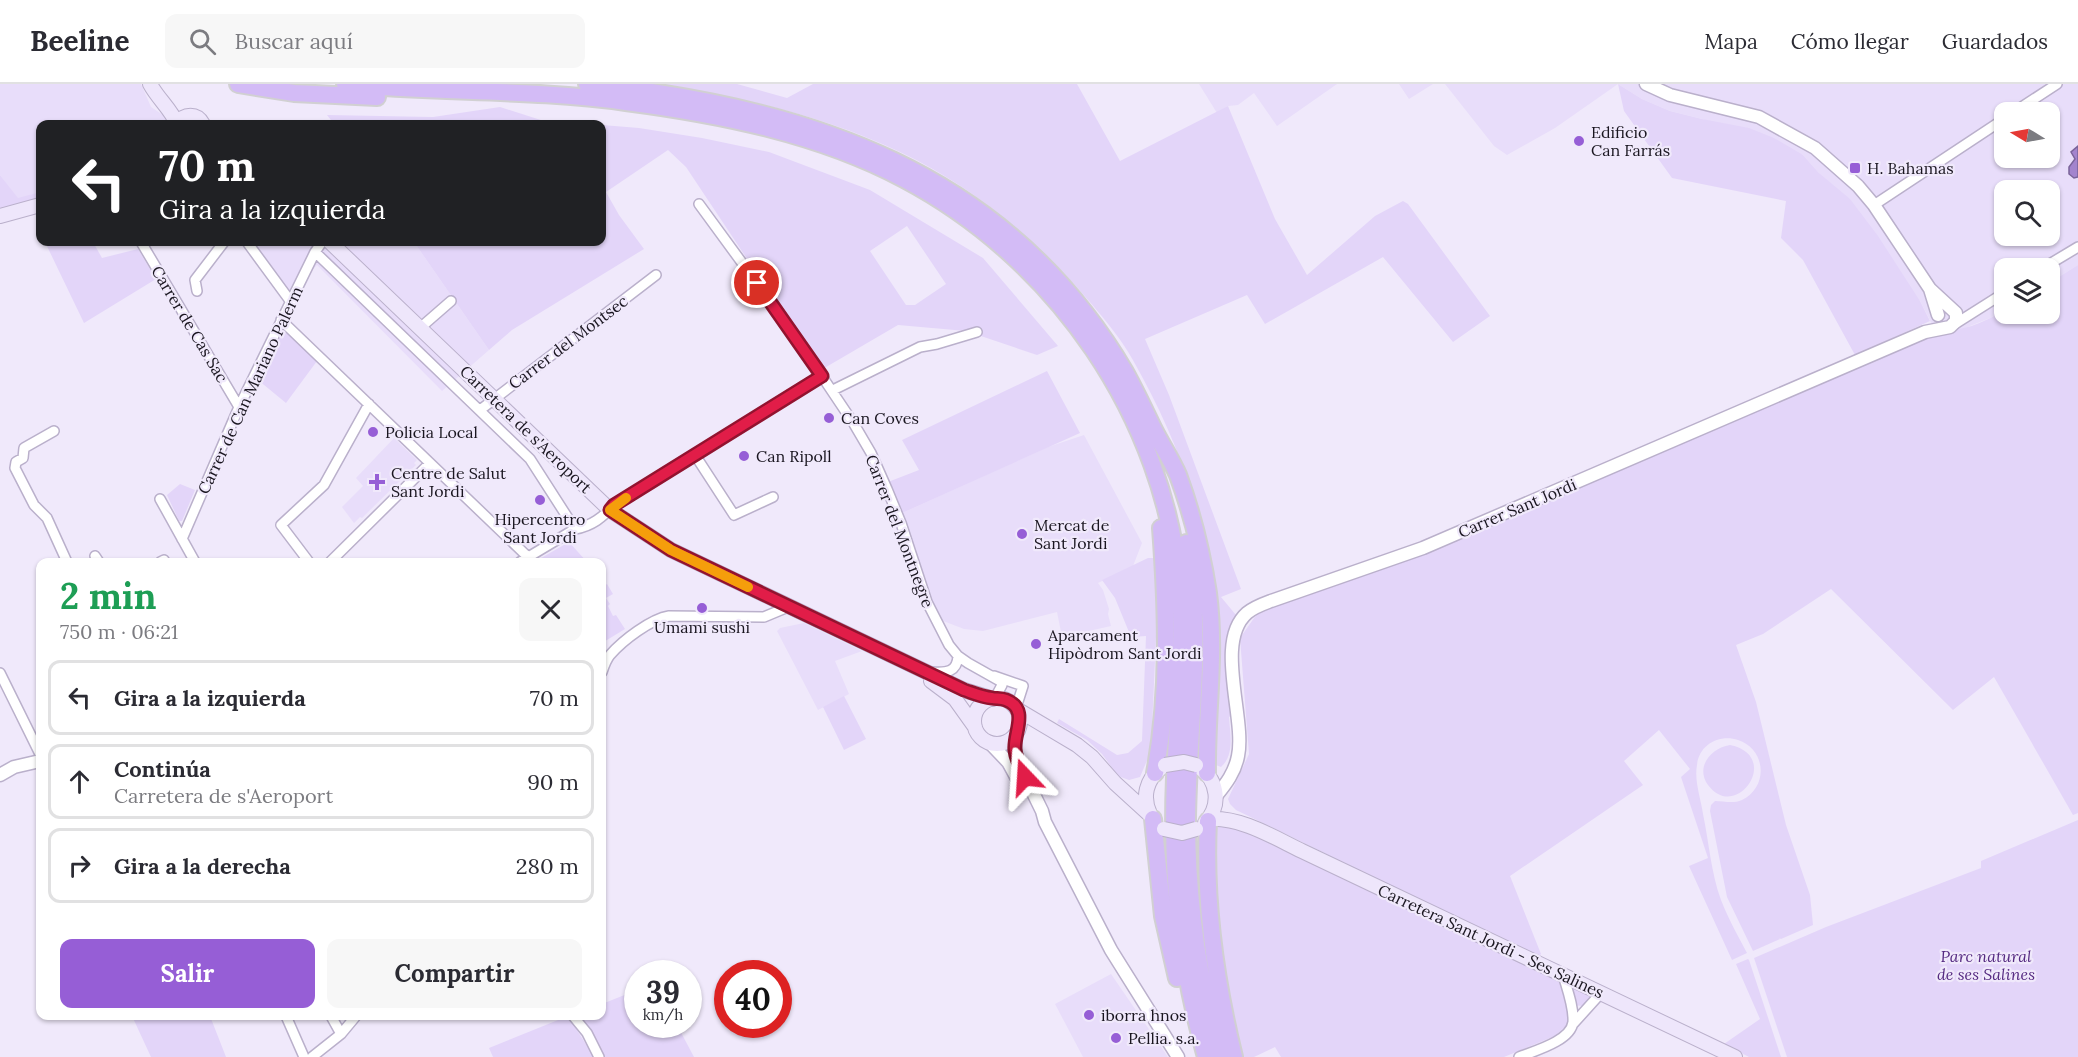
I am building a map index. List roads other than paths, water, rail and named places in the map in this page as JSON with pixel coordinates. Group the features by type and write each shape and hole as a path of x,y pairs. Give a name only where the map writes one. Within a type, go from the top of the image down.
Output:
{"highway":[{"path":"238,84 294,93 352,97 401,96 459,90"},
{"path":"345,84 575,96 708,116 793,136 846,154 904,179 938,198 984,232 1030,272 1064,309 1090,343 1113,379 1137,427 1158,479 1177,563 1182,618 1182,656 1174,808 1174,859 1177,906 1187,976 1204,1057"},
{"path":"587,84 671,95 797,123 872,150 911,168 975,207 1040,262 1075,301 1125,372 1177,474 1192,519 1208,590 1211,624 1212,667 1204,771"},
{"path":"1154,430 1180,513 1193,590 1195,656 1188,778 1190,906 1201,982 1220,1057"},
{"path":"1157,773 1165,663 1164,560 1158,479"},
{"path":"1155,821 1163,916 1188,1021 1204,1057"},
{"path":"1204,823 1210,913 1225,1018 1234,1057"}],"main road":[{"path":"150,85 174,120"},
{"path":"165,105 199,120"},
{"path":"180,120 182,118 195,120"},
{"path":"0,216 36,206"},
{"name":"Carretera de s'Aeroport","path":"334,246 610,510 671,550 907,664"},
{"path":"907,664 964,690 1006,700 1092,757 1115,783 1155,821 1182,833 1204,823 1215,807 1214,785 1204,771 1184,762 1157,773 1134,787 1115,783"},
{"path":"907,664 954,699 984,739 989,742 1003,743 1016,734 1039,730 1054,732"},
{"path":"976,729 976,714 985,702 994,698"},
{"path":"1016,734 1020,722 1017,709"},
{"path":"1155,821 1147,807 1146,793 1157,773"},
{"name":"Carretera Sant Jordi - Ses Salines","path":"1216,797 1229,813 1247,826"},
{"name":"Carretera Sant Jordi - Ses Salines","path":"1204,823 1226,819 1247,826 1735,1057"}],"street":[{"path":"1646,84 1670,95 1760,117 1815,148 1851,179 1874,205 1947,318 1976,310 1994,299"},
{"path":"2028,102 2056,84"},
{"path":"1874,205 1994,126"},
{"name":"Carrer del Montnegre","path":"699,204 833,390 871,453 901,524 927,602 942,632 958,656 989,674 1023,686 1017,709"},
{"name":"Carrer de Cas Sac","path":"143,246 239,407"},
{"path":"197,291 195,280 221,246"},
{"path":"250,246 291,302"},
{"name":"Carrer de Can Mariano Palerm","path":"182,539 239,407 319,246"},
{"path":"2060,258 2078,247"},
{"name":"Carretera de s'Aeroport","path":"315,252 530,459 575,529"},
{"name":"Carrer del Montsec","path":"480,410 656,274"},
{"path":"420,328 451,301"},
{"name":"Carrer Sant Jordi","path":"1216,797 1230,779 1237,762 1239,739 1232,664 1234,635 1245,614 1257,606 1376,566 1434,543 1925,332 1947,318"},
{"path":"281,321 430,463 524,558"},
{"path":"833,390 920,347 977,332"},
{"path":"532,558 575,529 585,528 604,517 614,505 822,376"},
{"path":"306,558 281,525 324,485 369,404"},
{"path":"54,431 24,448 23,458 16,462 15,468 34,505 47,518 65,558"},
{"path":"695,455 734,515 773,497"},
{"path":"334,558 430,463"},
{"path":"160,499 193,558"},
{"path":"606,663 609,656 660,618 669,616 764,617 788,606"},
{"path":"924,671 949,672 958,663 958,656"},
{"path":"0,673 36,746"},
{"path":"989,674 1002,685 994,698"},
{"path":"1016,734 1015,751 1018,762 1040,813"},
{"path":"989,742 1008,762 1040,813 1118,961 1178,1057"},
{"path":"0,775 14,767 36,762"},
{"path":"1204,771 1223,775 1237,762"},
{"path":"1563,975 1572,1010 1573,1024"},
{"path":"1518,1057 1557,1041 1568,1033 1573,1024 1601,993"},
{"path":"288,1020 304,1057"},
{"path":"334,1020 341,1034"},
{"path":"312,1057 341,1034 353,1020"},
{"path":"576,1020 587,1033 599,1057"}],"place":[{"name":"Edificio Can Farrás","path":"1579,141"},
{"name":"H. Bahamas","path":"1855,168"},
{"name":"Can Coves","path":"829,418"},
{"name":"Policia Local","path":"373,432"},
{"name":"Can Ripoll","path":"744,456"},
{"name":"Centre de Salut Sant Jordi","path":"377,482"},
{"name":"Hipercentro Sant Jordi","path":"540,500"},
{"name":"Mercat de Sant Jordi","path":"1022,534"},
{"name":"Umami sushi","path":"702,608"},
{"name":"Aparcament Hipòdrom Sant Jordi","path":"1036,644"},
{"name":"iborra hnos","path":"1089,1015"},
{"name":"Pellia. s.a.","path":"1116,1038"}],"park label":[{"name":"Parc natural de ses Salines","path":"1986,965"}]}
